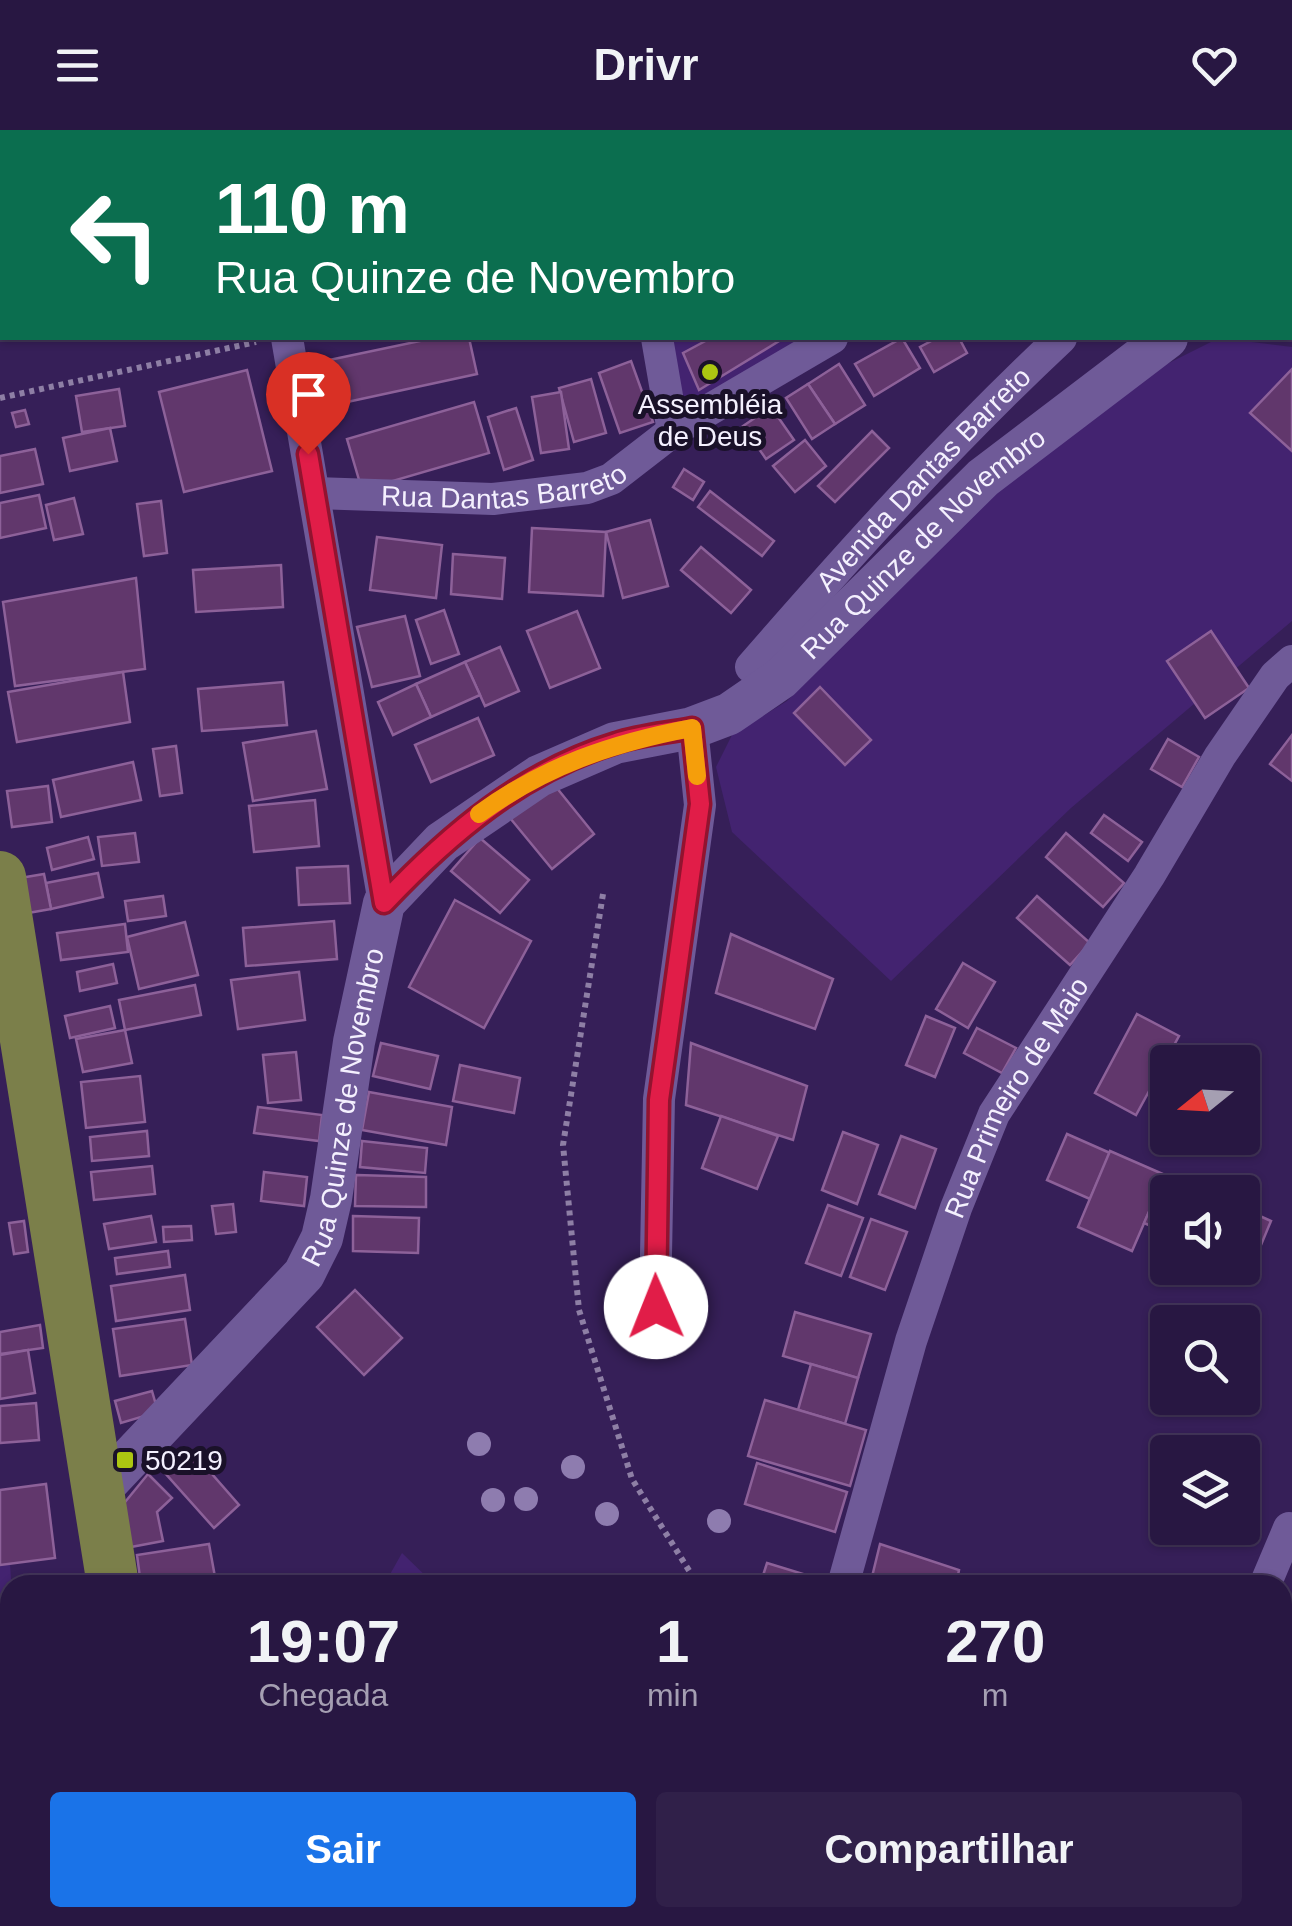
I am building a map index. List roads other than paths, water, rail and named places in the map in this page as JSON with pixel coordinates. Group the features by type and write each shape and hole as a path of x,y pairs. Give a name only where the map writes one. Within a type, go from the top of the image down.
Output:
{"main road":[{"path":"0,877 112,1575"}],"street":[{"path":"272,340 315,493 384,903"},
{"path":"657,340 673,432"},
{"name":"Rua Dantas Barreto","path":"315,493 493,499 587,488 611,480 673,432 829,340"},
{"name":"Avenida Dantas Barreto","path":"751,668 894,503 1011,381 1059,340"},
{"name":"Rua Quinze de Novembro","path":"100,1490 304,1274 322,1238 354,1042 384,903 442,842 540,776 615,743 692,728 729,714 780,679 983,478 1164,340"},
{"name":"Rua Primeiro de Maio","path":"846,1575 911,1341 956,1208 994,1114 1149,876 1220,756 1275,676 1292,660"},
{"path":"656,1307 659,1100 700,804 692,728"},
{"path":"1269,1575 1289,1528"}],"place":[{"name":"Assembléia de Deus","path":"710,372"},
{"name":"50219","path":"125,1460"}]}
